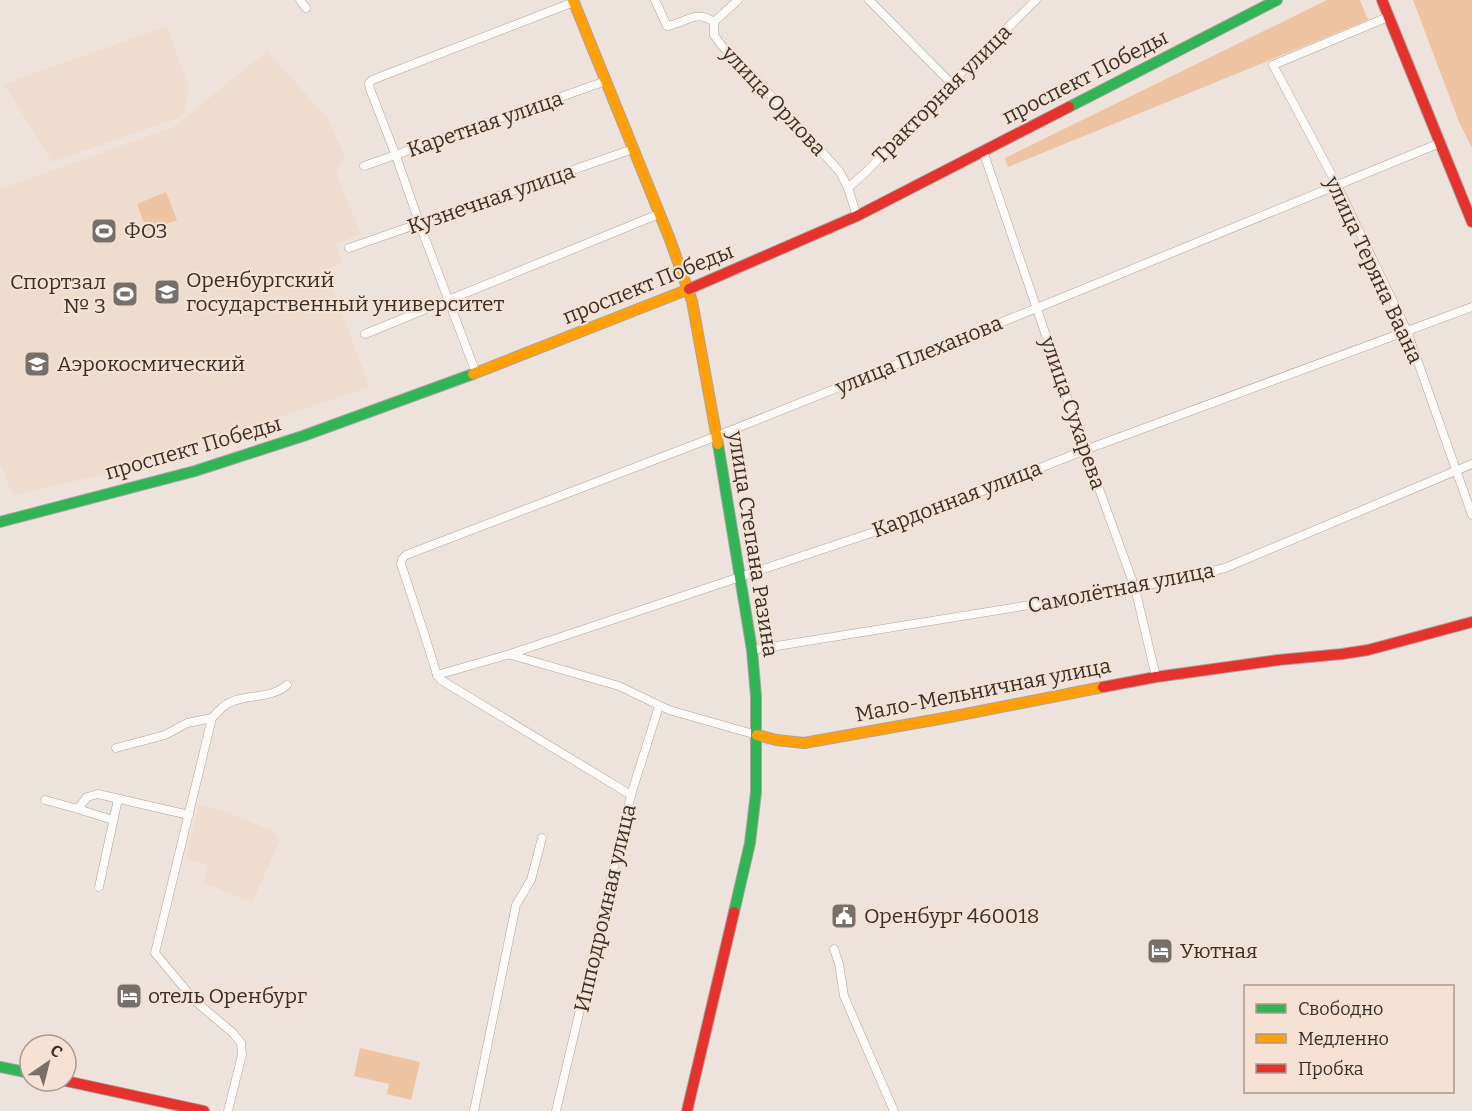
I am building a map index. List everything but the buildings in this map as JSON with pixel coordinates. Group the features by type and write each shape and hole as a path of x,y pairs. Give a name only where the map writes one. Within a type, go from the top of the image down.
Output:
{"main road":[{"name":"проспект Победы","path":"0,522 195,471 303,436 476,374 689,289 857,216 1277,0"},
{"path":"1382,0 1472,222"},
{"name":"улица Степана Разина","path":"573,1 689,289 717,436 752,650 757,735 756,792 750,843 687,1111"},
{"name":"Мало-Мельничная улица","path":"757,735 804,743 910,725 1156,677 1368,650 1472,622"},
{"path":"0,1067 18,1071"},
{"path":"78,1084 204,1111"}],"street":[{"path":"300,0 306,8"},
{"name":"улица Орлова","path":"655,0 667,26 677,25 701,16 714,22 714,35 722,46 762,86 840,172 857,216"},
{"path":"714,22 738,0"},
{"path":"868,0 951,83"},
{"name":"Тракторная улица","path":"848,188 1036,0"},
{"path":"476,374 369,83 573,1"},
{"name":"улица Теряна Ваана","path":"1388,17 1273,65 1337,185 1407,331 1472,515"},
{"name":"Каретная улица","path":"364,166 606,81"},
{"name":"улица Плеханова","path":"437,675 401,564 406,555 717,436 1440,143"},
{"name":"Кузнечная улица","path":"349,248 633,149"},
{"name":"улица Сухарева","path":"983,152 1135,588 1156,677"},
{"path":"365,334 659,214"},
{"name":"Кардонная улица","path":"437,675 510,654 913,519 1085,450 1472,307"},
{"name":"Самолётная улица","path":"752,650 1135,588 1225,568 1472,464"},
{"name":"Мало-Мельничная улица","path":"510,654 619,686 659,706 757,735"},
{"path":"437,675 448,685 631,795"},
{"path":"228,1111 242,1055 241,1043 233,1033 195,1001 155,953 212,718 220,708 231,702 272,694 287,685"},
{"name":"Ипподромная улица","path":"556,1111 631,795 659,706"},
{"path":"116,748 165,735 187,723 212,718"},
{"path":"78,809 87,797 98,794 189,815"},
{"path":"99,886 118,799"},
{"path":"45,800 113,820"},
{"path":"474,1111 516,906 531,880 542,838"},
{"path":"834,949 844,996 894,1111"}],"shaded area":[{"path":"1327,0 1360,0 1368,20 1008,167 1005,158"},
{"path":"1413,0 1472,0 1472,148 1459,122"},
{"path":"167,26 189,88 183,116 52,162 4,84"},
{"name":"Оренбургский государственный университет","path":"267,51 328,119 345,157 336,173 361,234 336,244 343,262 325,270 370,387 97,476 13,495 0,464 0,189 174,127"},
{"path":"166,192 177,220 147,231 137,204"},
{"path":"199,805 215,808 274,831 280,841 252,902 204,883 208,865 186,858"},
{"path":"360,1048 420,1062 411,1100 387,1094 389,1084 354,1076"}],"traffic: fast":[{"path":"1069,107 1277,0"},
{"path":"0,522 195,471 303,436 473,374"},
{"path":"718,444 752,650 756,696 756,792 750,843 734,912"},
{"path":"0,1067 18,1071"}],"traffic: slow":[{"path":"573,0 669,237 692,301 718,444"},
{"path":"473,374 689,289"},
{"path":"757,735 804,743 1103,687"}],"traffic: jam":[{"path":"1382,0 1472,222"},
{"path":"689,289 857,216 1069,107"},
{"path":"1103,687 1156,677 1368,650 1472,622"},
{"path":"687,1111 734,912"},
{"path":"78,1084 204,1111"}],"place":[{"name":"ФОЗ","path":"104,231"},
{"name":"Оренбургский государственный университет","path":"167,292"},
{"name":"Спортзал № 3","path":"125,294"},
{"name":"Аэрокосмический","path":"37,364"},
{"name":"Оренбург 460018","path":"844,916"},
{"name":"Уютная","path":"1160,951"},
{"name":"отель Оренбург","path":"129,996"}]}
